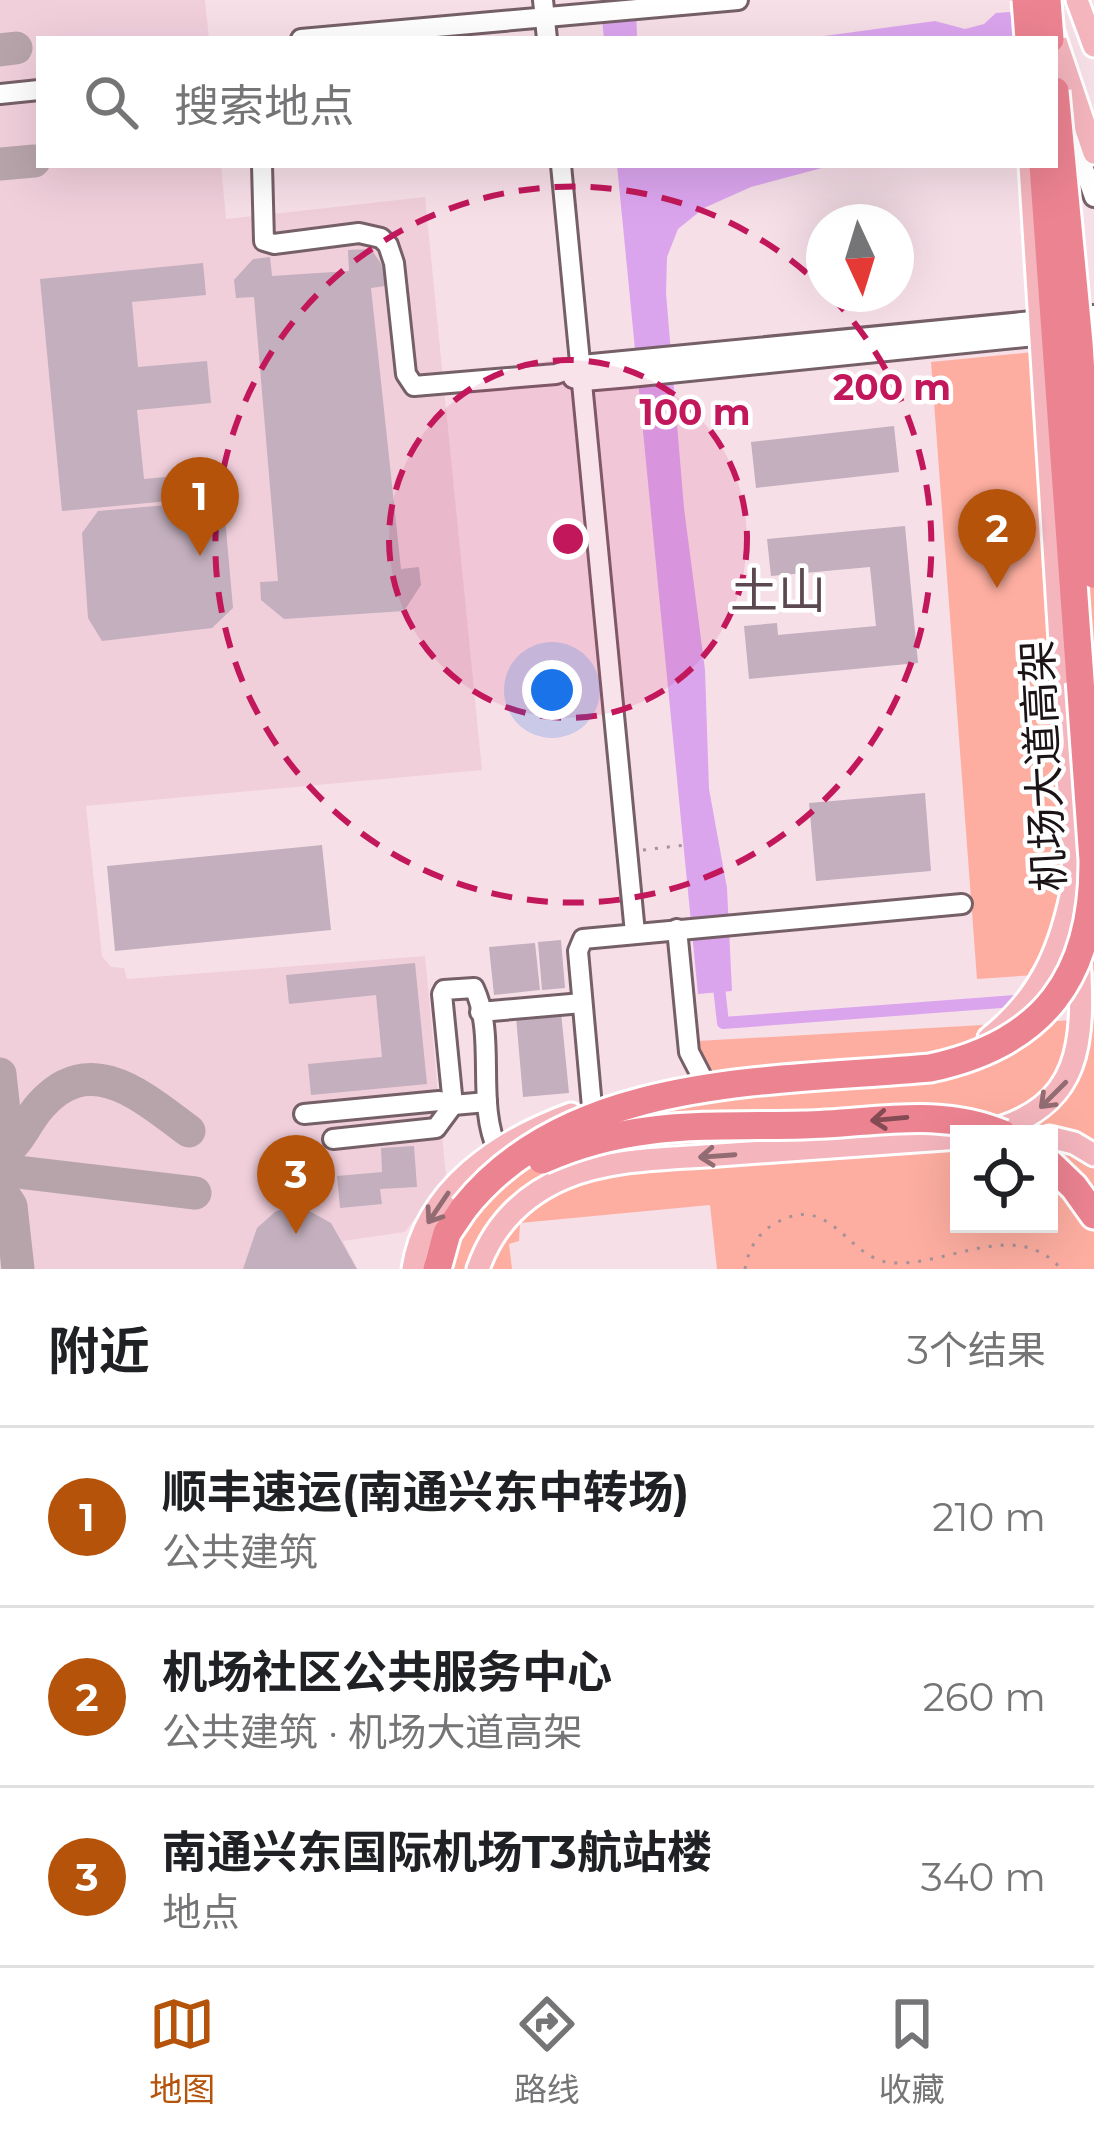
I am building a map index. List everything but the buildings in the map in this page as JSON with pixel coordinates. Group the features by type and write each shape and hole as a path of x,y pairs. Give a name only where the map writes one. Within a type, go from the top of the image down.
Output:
{"highway":[{"path":"1023,0 1032,36"},
{"path":"1045,0 1051,36"},
{"path":"1058,122 1094,574"},
{"name":"机场大道高架","path":"430,1266 464,1208 509,1160 540,1141 611,1112 715,1088 930,1068 993,1050 1046,1010 1070,975 1086,940 1093,860 1042,168"},
{"path":"464,1208 515,1174 568,1148 649,1128 924,1117 977,1125"},
{"path":"1058,1171 1094,1216"}],"main road":[{"path":"1045,0 1057,36"},
{"path":"1077,0 1094,46"},
{"path":"1058,41 1094,153"},
{"path":"1012,1125 1046,1104 1068,1079 1082,1014 1030,168"},
{"path":"430,1266 417,1246 433,1212 455,1184 498,1151 553,1121 704,1081 940,1057 982,1043 1011,1021 1044,980 1063,935 1074,881"},
{"path":"478,1269 494,1232 513,1210 538,1192 586,1170 650,1160 950,1139"},
{"path":"1058,1140 1094,1155"}],"street":[{"path":"325,36 544,9 591,14 738,0"},
{"path":"0,94 36,90"},
{"path":"1058,98 1094,197"},
{"path":"262,168 264,241 274,244 359,233 388,244 410,383 421,387 1094,330"},
{"path":"560,168 635,932"},
{"path":"685,363 1094,315"},
{"path":"592,1107 580,942 589,937 962,904"},
{"path":"682,928 688,1052 704,1081"},
{"path":"334,1139 436,1128 453,1105 442,994 474,988 490,1134 498,1151"},
{"path":"480,1012 582,1003"},
{"path":"304,1114 439,1101 453,1105 488,1102"}],"path":[{"path":"644,850 685,845"},
{"path":"746,1269 764,1230 803,1214 824,1219 882,1262 917,1262 1002,1245 1043,1253 1061,1269"},
{"path":"882,1262 884,1269"}],"shaded area":[{"path":"0,0 205,0 209,36 36,36 36,168 221,168 226,219 425,197 482,770 86,806 102,956 111,967 124,968 127,979 425,956 446,1176 405,1232 343,1241 357,1269 0,1269"},
{"path":"600,0 636,0 637,36 604,36"},
{"path":"1010,12 1016,36 824,36 935,21 965,29 984,24 996,13"},
{"path":"617,168 822,168 751,187 704,208 678,229 667,257 684,508 705,670 709,789 727,888 732,991 698,994"},
{"path":"1094,346 1094,971 977,979 931,362"},
{"path":"1094,1019 1094,1147 1058,1131 1058,1125 1040,1125 1076,1077"},
{"path":"1074,1020 1059,1080 1019,1117 560,1172 471,1269 438,1269 449,1233 510,1168 722,1077 702,1065 697,1041"},
{"path":"950,1143 950,1233 1058,1233 1058,1146 1094,1163 1094,1269 717,1269 710,1205 520,1223 519,1241 509,1244 512,1269 487,1269 514,1222 546,1196 616,1168"}],"waterway":[{"path":"718,978 723,1023 1027,1000"}],"taxiway":[{"path":"0,50 16,48"},
{"path":"0,164 34,161"},
{"path":"0,1074 5,1120 0,1140"},
{"path":"0,1156 41,1105 79,1081 117,1085 189,1131"},
{"path":"0,1170 195,1193"},
{"path":"0,1189 11,1206 18,1269"}],"place":[{"name":"顺丰速运(南通兴东中转场)","path":"200,556"},
{"name":"机场社区公共服务中心","path":"997,588"},
{"name":"南通兴东国际机场T3航站楼","path":"296,1234"}],"district":[{"name":"土山","path":"778,591"}]}
